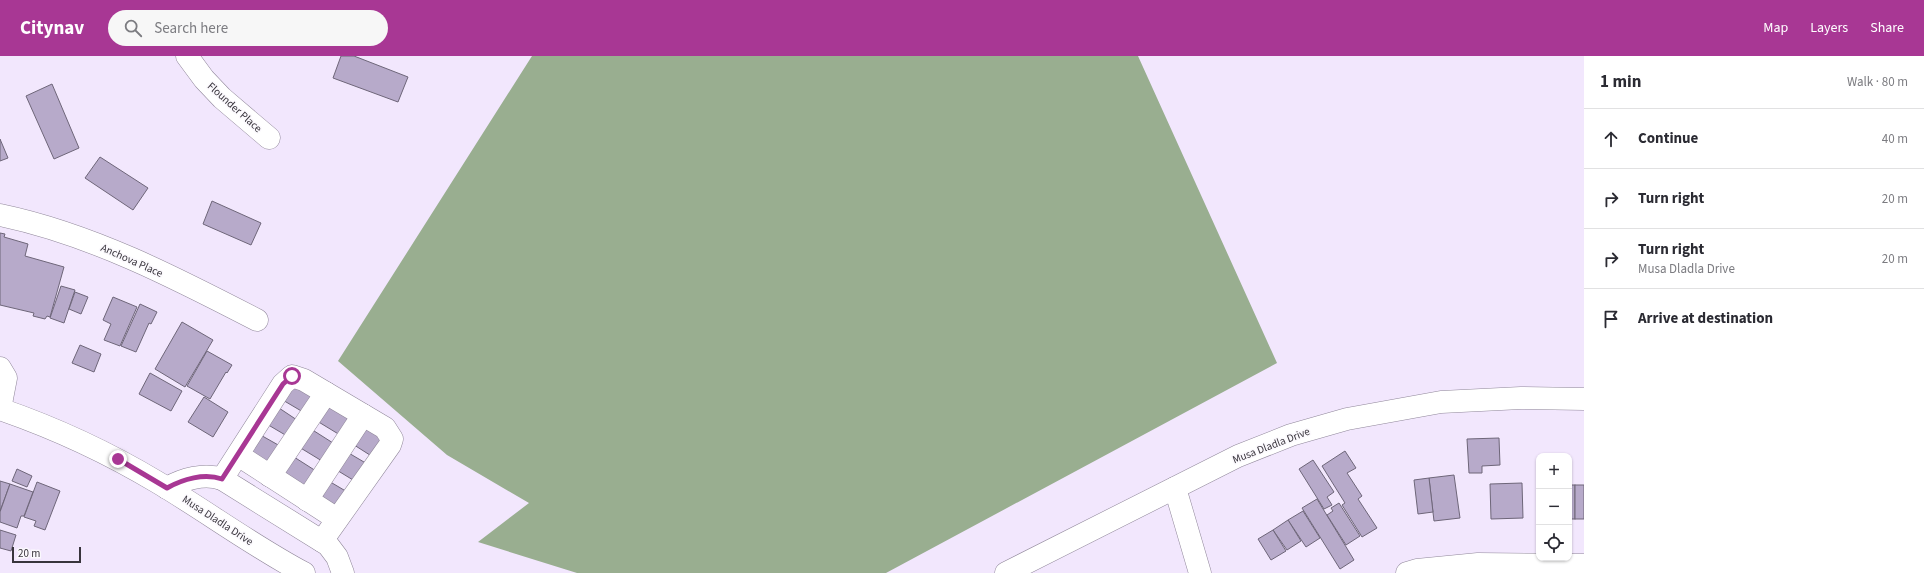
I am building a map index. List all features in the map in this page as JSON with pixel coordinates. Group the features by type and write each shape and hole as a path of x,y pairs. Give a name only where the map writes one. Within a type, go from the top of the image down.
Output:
{"street":[{"name":"Flounder Place","path":"187,56 213,89 269,138"},
{"name":"Anchova Place","path":"0,216 29,221 99,245 257,320"},
{"path":"0,368 6,378 0,409"},
{"path":"222,479 289,377 298,376 385,428 390,433 392,441 322,541"},
{"path":"270,476 326,392"},
{"name":"Musa Dladla Drive","path":"1006,573 1238,456 1291,434 1347,419 1441,402 1521,398 1584,399"},
{"name":"Musa Dladla Drive","path":"0,409 84,442 167,488 274,566 304,573"},
{"path":"307,500 363,415"},
{"path":"238,455 337,519"},
{"path":"167,488 176,483 192,478 214,476 222,479 322,541 333,551 343,573"},
{"path":"1175,488 1200,573"},
{"path":"1407,573 1417,570 1478,564 1584,565"}],"green space":[{"path":"532,56 1138,56 1277,363 886,573 577,573 478,542 529,503 447,455 338,361"}],"building":[{"path":"341,56 354,56 408,77 398,102 333,78"},
{"path":"52,84 79,148 54,159 26,96"},
{"path":"0,139 8,158 0,161"},
{"path":"100,157 148,188 133,210 85,178"},
{"path":"212,201 261,223 251,245 203,224"},
{"path":"0,233 5,234 4,237 28,244 25,256 64,267 50,317 47,316 45,319 33,316 34,313 0,305"},
{"path":"61,286 75,290 64,323 50,318"},
{"path":"75,292 88,297 81,314 69,309"},
{"path":"113,297 137,307 120,346 104,340 111,324 103,320"},
{"path":"140,304 157,312 151,324 149,323 136,352 121,346"},
{"path":"182,322 213,340 185,387 155,369"},
{"path":"80,345 101,354 94,372 72,363"},
{"path":"207,351 232,365 227,373 226,372 210,399 187,386"},
{"path":"150,373 182,391 171,411 139,394"},
{"path":"292,380 315,394 303,412 281,399"},
{"path":"204,397 228,412 213,437 188,422"},
{"path":"328,403 351,417 340,435 317,421"},
{"path":"276,406 297,420 287,436 265,423"},
{"path":"362,425 384,439 373,457 351,443"},
{"path":"311,429 333,443 322,461 299,447"},
{"path":"257,433 280,446 268,464 246,451"},
{"path":"1499,438 1500,465 1482,466 1482,473 1469,473 1467,439"},
{"path":"1345,451 1356,468 1347,473 1362,496 1358,499 1377,528 1362,537 1342,505 1345,503 1322,466"},
{"path":"347,452 369,465 358,483 335,469"},
{"path":"294,457 316,471 305,489 283,475"},
{"path":"1313,460 1334,492 1327,497 1332,505 1324,509 1299,469"},
{"path":"17,469 32,476 27,487 12,481"},
{"path":"1454,475 1460,518 1434,521 1429,478"},
{"path":"1429,478 1433,512 1418,514 1414,480"},
{"path":"327,480 349,493 338,511 316,498"},
{"path":"0,481 10,484 0,511"},
{"path":"37,482 60,491 45,530 34,526 36,521 24,517"},
{"path":"1522,483 1523,518 1491,519 1490,484"},
{"path":"10,484 33,492 24,516 21,516 17,528 0,522 0,512"},
{"path":"1572,485 1575,485 1575,519 1572,519"},
{"path":"1575,485 1584,485 1584,519 1575,519"},
{"path":"1317,499 1354,560 1340,569 1302,508"},
{"path":"1339,503 1360,536 1346,545 1327,515 1333,511 1331,508"},
{"path":"1303,511 1320,538 1306,547 1288,520"},
{"path":"1288,520 1301,541 1287,550 1273,530"},
{"path":"0,530 16,535 11,551 0,548"},
{"path":"1273,530 1286,551 1271,560 1258,539"}],"route":[{"path":"118,459 167,488 176,483 192,478 214,476 222,479 283,384 292,376"}]}
